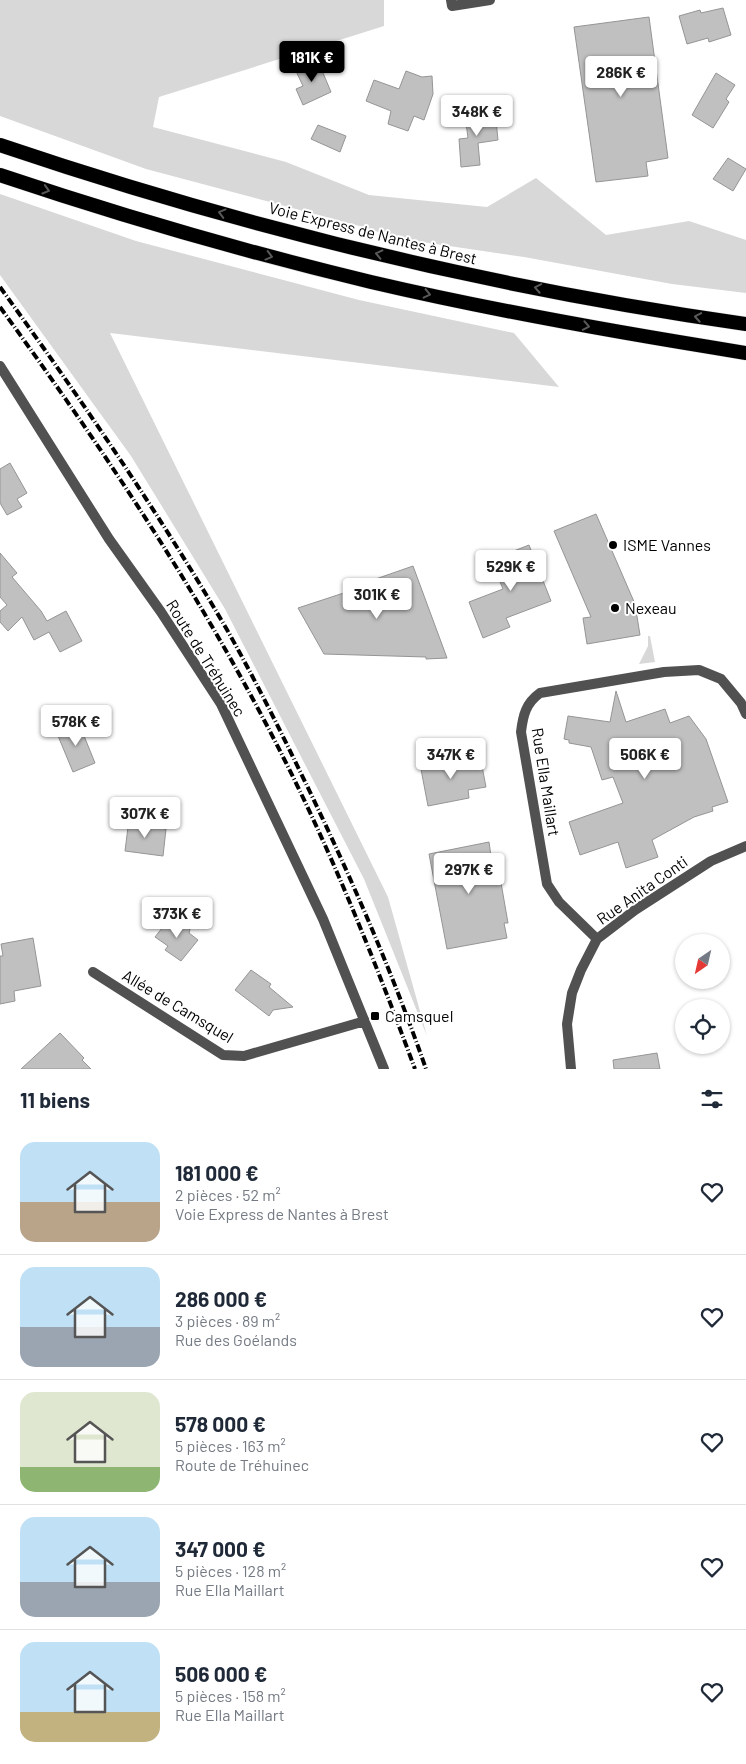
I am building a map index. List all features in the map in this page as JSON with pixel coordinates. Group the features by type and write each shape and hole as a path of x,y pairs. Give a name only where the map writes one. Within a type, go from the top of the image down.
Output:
{"highway":[{"name":"Voie Express de Nantes à Brest","path":"0,144 155,194 368,251 526,286 746,324"},
{"path":"0,174 218,242 370,282 616,332 746,353"}],"street":[{"path":"451,0 452,6 490,0"},
{"name":"Route de Tréhuinec","path":"0,366 109,539 161,612 221,704 323,919 384,1069"},
{"name":"Rue Ella Maillart","path":"597,939 558,902 547,884 521,732 526,707 540,693 664,672 699,670 721,679 741,702 746,714"},
{"name":"Rue Anita Conti","path":"571,1069 567,1024 572,993 597,939 635,910 711,861 746,846"},
{"name":"Allée de Camsquel","path":"93,972 224,1055 244,1056 365,1021"}],"shaded area":[{"path":"0,0 384,0 384,26 159,97 153,127 286,162 369,195 487,207 536,178 606,235 689,221 746,240 746,293 672,284 524,257 395,238 367,228 146,169 0,116"},
{"path":"0,194 136,241 359,300 514,333 559,387 110,333 388,897 427,1036 364,879 225,609 131,456 0,275"},
{"path":"648,636 650,636 655,662 639,664 648,646"}],"building":[{"path":"723,8 731,35 709,42 708,38 687,44 679,16 700,10 701,13"},
{"path":"649,17 668,158 646,162 648,176 596,182 574,27"},
{"path":"318,61 331,92 303,105 296,89 303,86 295,69"},
{"path":"406,71 422,77 432,76 433,94 424,120 414,116 408,131 388,124 391,111 366,101 374,80 399,89"},
{"path":"716,73 735,85 726,99 729,102 713,128 692,115"},
{"path":"495,111 498,140 478,143 480,165 461,167 459,139 468,138 465,115"},
{"path":"318,125 346,136 340,152 311,139"},
{"path":"728,158 746,169 733,191 713,179"},
{"path":"10,463 27,493 17,499 22,507 7,515 0,503 0,469"},
{"name":"ISME Vannes","path":"596,514 635,604 640,635 587,644 583,618 591,617 554,531"},
{"path":"529,545 551,601 506,618 510,627 483,638 469,602 503,589 491,560"},
{"path":"0,553 17,573 12,577 41,611 47,621 66,611 82,641 60,652 49,632 34,640 22,617 8,631 0,622 0,611 7,605 0,597"},
{"path":"413,566 447,658 426,659 426,657 324,654 298,608 371,584 370,581"},
{"path":"616,691 626,722 665,709 670,723 689,716 706,739 728,802 712,807 713,811 694,817 652,840 658,857 626,868 618,842 580,855 569,822 623,803 613,777 602,780 591,747 569,743 569,740 564,739 568,716 610,722"},
{"path":"78,721 95,763 73,772 56,731"},
{"path":"461,756 463,764 481,761 486,787 468,790 469,798 428,806 420,764"},
{"path":"129,819 141,820 147,826 166,829 163,856 125,851"},
{"path":"489,842 491,856 495,855 500,877 508,923 504,923 507,938 447,949 429,854"},
{"path":"170,918 177,924 182,923 190,929 189,933 198,940 181,961 165,950 168,946 155,937"},
{"path":"33,938 41,986 14,991 15,1001 0,1004 0,956 3,956 1,944"},
{"path":"251,970 271,984 269,987 293,1007 273,1010 269,1016 235,990"},
{"path":"60,1033 84,1058 82,1060 91,1069 21,1069"},
{"path":"657,1053 660,1069 614,1069 613,1060"}],"railway":[{"path":"0,287 88,413 173,541 226,628 259,688 342,860 386,963 426,1069"},
{"path":"0,307 111,465 181,574 246,686 296,783 333,863 384,986 415,1069"}],"place":[{"name":"ISME Vannes","path":"613,545"},
{"name":"Nexeau","path":"615,608"},
{"name":"Camsquel","path":"375,1016"}]}
